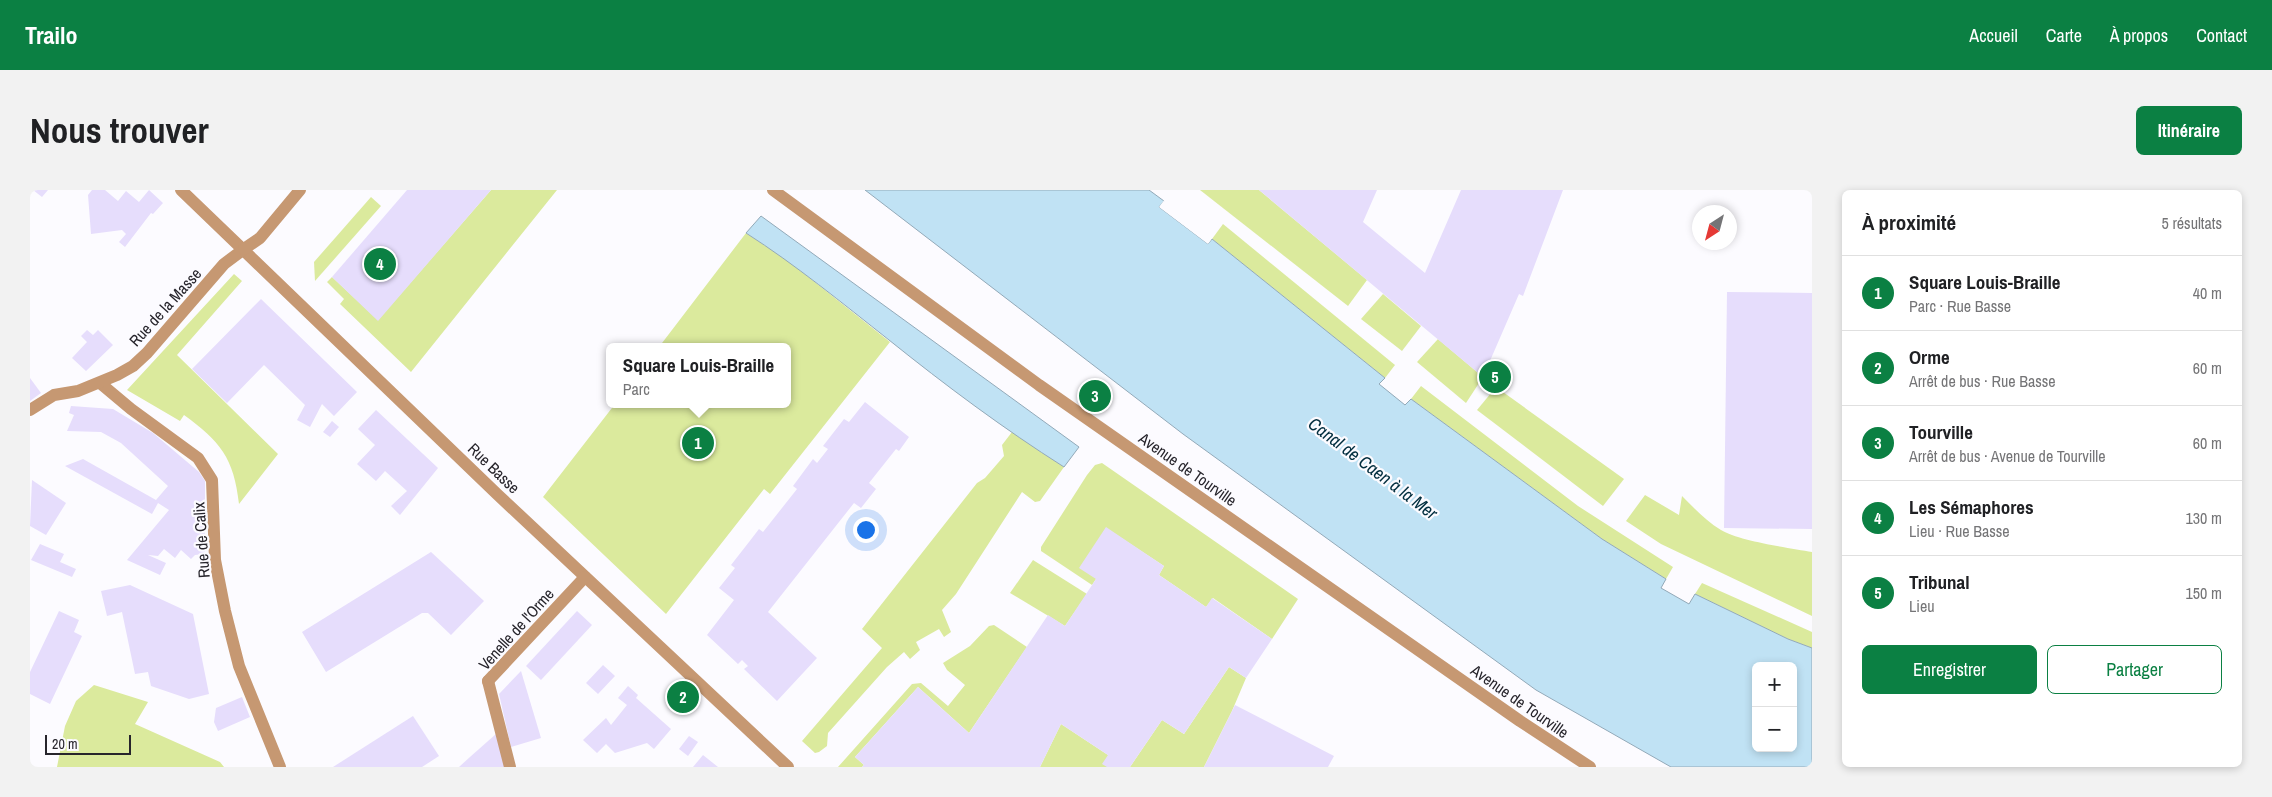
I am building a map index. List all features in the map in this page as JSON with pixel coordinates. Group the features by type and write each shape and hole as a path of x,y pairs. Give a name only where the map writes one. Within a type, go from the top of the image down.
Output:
{"street":[{"name":"Rue Basse","path":"181,190 377,380 788,767"},
{"name":"Rue de la Masse","path":"30,410 54,395 78,391 100,383 133,366 147,353 224,264 260,238 300,190"},
{"name":"Avenue de Tourville","path":"773,190 1039,385 1520,721 1590,767"},
{"name":"Rue de Calix","path":"100,383 131,409 198,458 212,480 216,560 228,620 239,666 280,767"},
{"name":"Venelle de l'Orme","path":"510,767 488,681 585,577"}],"green space":[{"path":"491,190 557,190 411,372 340,304 344,299 327,282 332,277 378,320"},
{"path":"1200,190 1259,190 1367,280 1348,306"},
{"path":"371,197 381,206 315,281 314,262"},
{"path":"1223,224 1395,365 1385,378 1212,239"},
{"path":"746,233 786,259 890,342 770,494 764,489 666,614 543,497 612,408 791,408 791,343 662,343"},
{"path":"234,274 242,281 177,355 278,454 239,504 237,488 229,462 216,442 184,415 180,421 127,390"},
{"path":"1383,294 1421,326 1402,351 1361,319"},
{"path":"1438,339 1483,377 1466,403 1417,362"},
{"path":"1421,386 1578,506 1673,567 1666,579 1602,539 1411,399"},
{"path":"1496,387 1624,479 1603,506 1477,410"},
{"path":"1012,432 1064,467 1040,501 1035,502 1022,492 956,594 942,610 951,632 944,637 939,629 916,642 920,650 910,659 904,652 887,667 828,733 827,746 815,753 802,741 882,648 862,629 977,483 985,478 1004,456 1002,445"},
{"path":"1102,463 1298,599 1272,639 1213,598 1206,607 1159,575 1164,566 1106,528 1096,579 1092,585 1041,551 1041,547 1087,475 1095,465"},
{"path":"1645,495 1679,515 1682,496 1710,523 1729,534 1765,544 1812,552 1812,616 1661,544 1626,521"},
{"path":"1033,560 1087,594 1065,626 1010,593"},
{"path":"1702,583 1812,632 1812,648 1788,639 1695,594"},
{"path":"994,625 1027,647 969,733 918,687 855,757 864,765 862,767 838,767 912,684 921,683 948,706 965,685 947,670 943,663 970,646 989,626"},
{"path":"1229,667 1246,678 1204,767 1130,767 1162,720 1184,734"},
{"path":"94,685 148,702 135,724 220,762 224,767 57,767 65,726 76,701"},
{"path":"1061,724 1108,755 1107,767 1040,767"}],"water":[{"name":"Canal de Caen à la Mer","path":"865,190 1149,190 1164,201 1159,207 1208,244 1212,239 1385,378 1379,384 1405,405 1411,399 1602,539 1666,579 1661,588 1689,604 1695,594 1788,639 1812,648 1812,767 1671,767 1536,690 1183,434"},
{"path":"761,216 1079,447 1064,467 975,406 801,271 746,233"}],"pier":[{"path":"1165,199 1163,206 1207,240 1213,237 1208,244 1159,207"}],"building":[{"path":"33,190 48,190 42,197"},
{"path":"92,190 105,190 118,201 126,191 139,202 149,190 163,203 153,214 151,213 125,247 119,242 126,234 122,230 91,234 88,195"},
{"path":"407,190 491,190 378,321 332,277"},
{"path":"1259,190 1377,190 1363,222 1425,273 1461,190 1563,190 1523,296 1519,294 1483,377"},
{"path":"1727,292 1812,293 1812,529 1724,528"},
{"path":"261,299 357,392 334,416 322,404 310,427 297,420 305,405 264,365 227,403 192,369"},
{"path":"87,330 93,335 98,330 113,345 86,371 72,358 87,342 81,336"},
{"path":"1491,369 1504,378 1499,386 1486,376"},
{"path":"30,378 41,393 30,401"},
{"path":"865,402 909,437 899,451 896,449 869,483 876,489 861,508 854,503 768,612 817,658 777,701 744,669 748,666 742,660 738,664 707,635 734,600 719,588 735,568 731,565 759,529 763,532 797,489 793,486 813,459 817,463 828,449 823,446 844,419 849,422"},
{"path":"71,406 113,409 153,433 199,472 205,481 205,554 195,555 191,559 181,550 175,558 164,549 158,556 148,555 166,563 160,575 127,560 169,510 158,503 152,514 65,466 83,459 156,500 168,486 121,443 101,432 67,431 74,415 69,413"},
{"path":"376,410 438,468 400,515 391,506 407,491 385,471 376,481 357,464 375,445 358,429"},
{"path":"332,421 339,427 330,437 323,432"},
{"path":"32,480 66,503 46,535 30,526"},
{"path":"1106,527 1164,566 1159,575 1206,607 1212,598 1272,639 1246,678 1229,667 1184,734 1162,720 1130,767 1107,767 1102,764 1108,755 1061,724 1040,767 862,767 864,765 855,757 918,687 969,733 1048,615 1065,626 1096,579 1079,568"},
{"path":"40,544 64,554 60,562 76,569 72,577 31,560"},
{"path":"431,552 484,601 451,635 428,613 422,613 326,672 302,632"},
{"path":"130,585 193,614 209,694 189,699 151,686 148,672 135,674 122,612 107,616 101,591"},
{"path":"59,611 79,620 74,632 82,636 50,704 30,694 30,672"},
{"path":"577,611 592,625 541,680 526,666"},
{"path":"603,665 615,676 598,694 586,683"},
{"path":"521,671 541,738 511,747 499,694"},
{"path":"628,686 638,695 636,698 671,729 654,749 647,743 615,753 606,744 597,753 583,740 606,718 611,725 627,705 618,698"},
{"path":"242,697 250,717 218,731 214,722 216,708"},
{"path":"1235,705 1334,756 1328,767 1204,767"},
{"path":"413,716 439,756 422,767 333,767"},
{"path":"496,734 505,767 459,767 470,757"},
{"path":"689,736 698,742 688,756 679,749"},
{"path":"703,755 718,767 693,767"}],"place":[{"name":"Les Sémaphores","path":"380,264"},
{"name":"Tribunal","path":"1495,377"},
{"name":"Tourville","path":"1095,396"},
{"name":"Square Louis-Braille","path":"698,443"},
{"name":"Orme","path":"683,697"}]}
